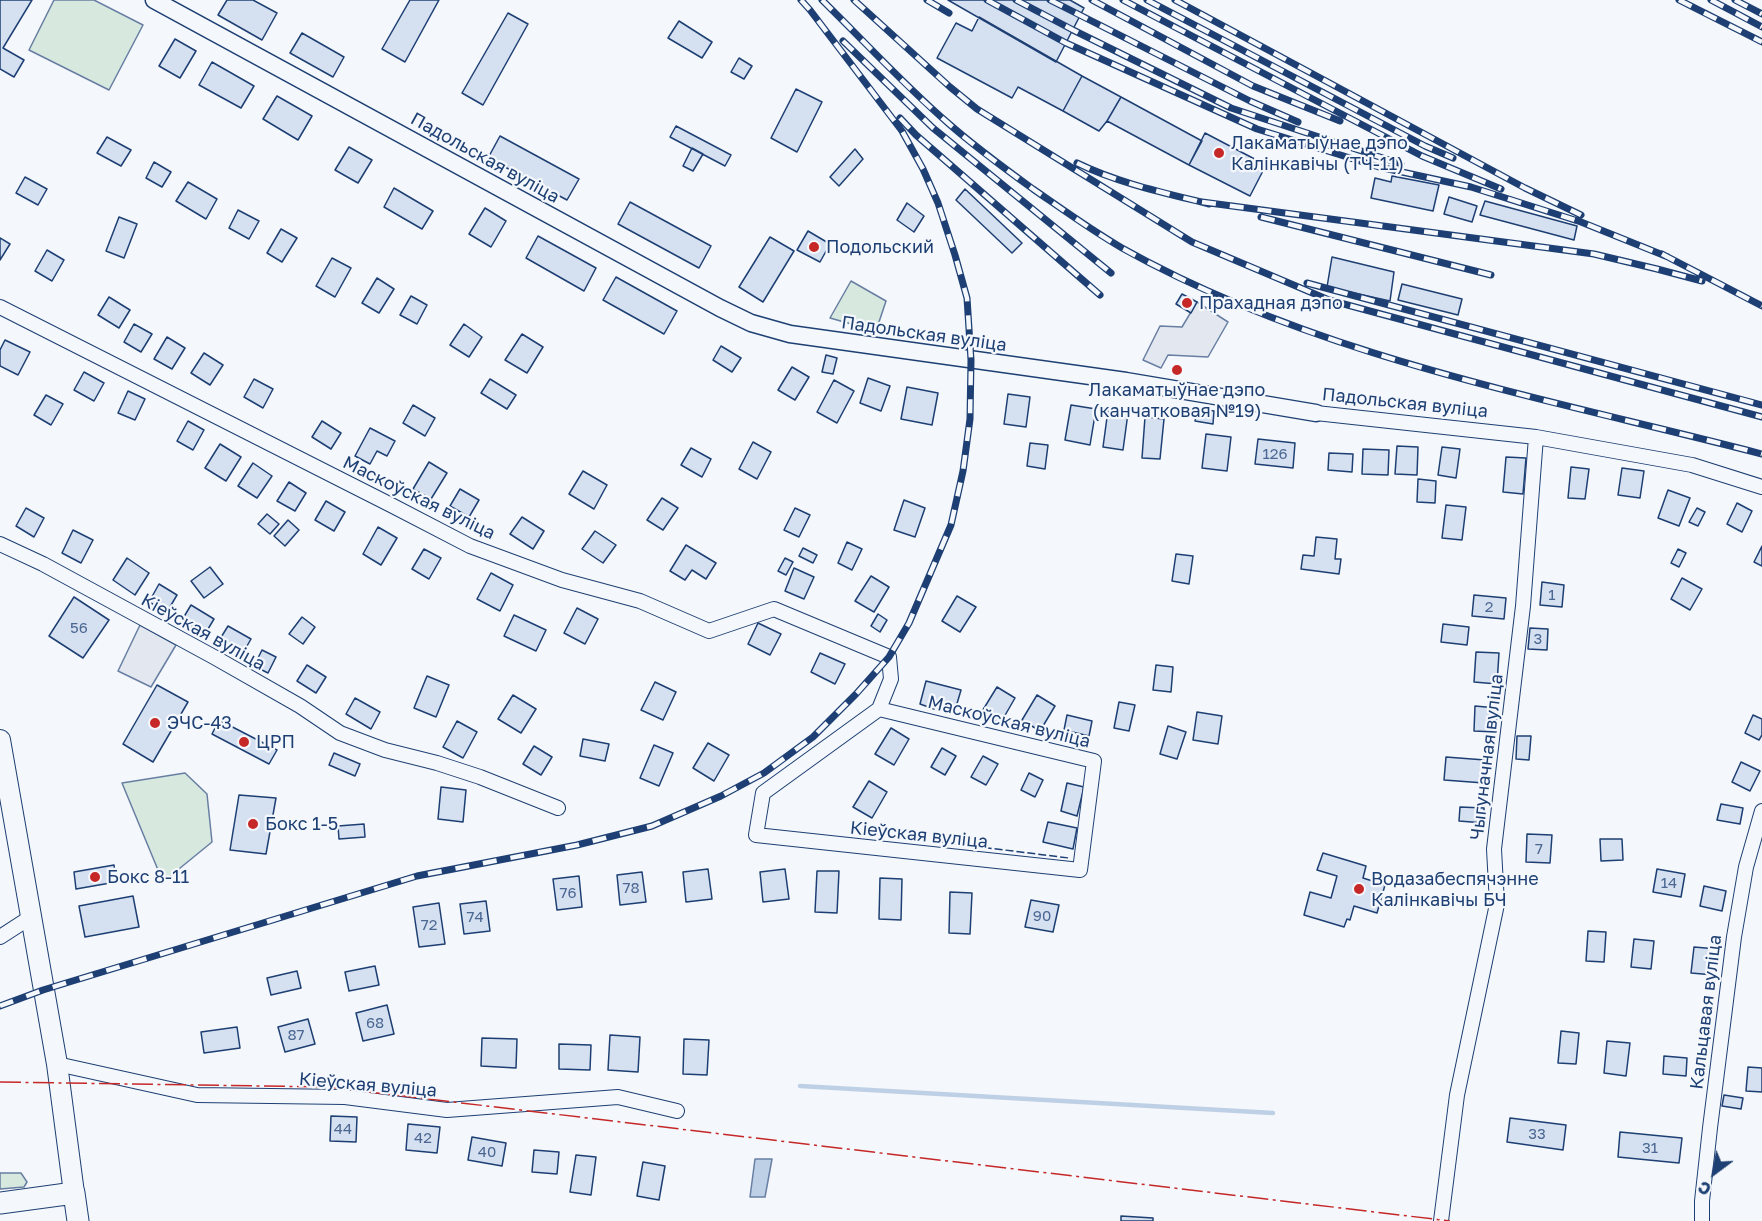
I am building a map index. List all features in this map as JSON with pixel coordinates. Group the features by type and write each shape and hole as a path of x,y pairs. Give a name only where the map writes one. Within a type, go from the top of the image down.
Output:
{"main road":[{"path":"0,740 57,1064 78,1221"},
{"path":"0,1203 74,1193"}],"street":[{"name":"Падольская вуліца","path":"154,0 751,323 790,334 1126,381 1316,413 1536,437 1692,465 1762,488"},
{"name":"Маскоўская вуліца","path":"0,307 470,546 562,580 640,601 709,632 774,609 888,657 891,679 879,710 1094,761 1080,870"},
{"name":"Чыгуначная вуліца","path":"1441,1221 1458,1095 1497,904 1494,849 1523,606 1536,437"},
{"name":"Кіеўская вуліца","path":"0,544 43,564 214,657 300,706 340,734 385,750 480,777 558,808"},
{"name":"Кіеўская вуліца","path":"879,710 763,793 756,836 1080,870"},
{"name":"Кальцавая вуліца","path":"1702,1221 1710,1128 1734,937 1746,867 1762,811"},
{"path":"0,937 31,917"},
{"name":"Кіеўская вуліца","path":"57,1064 197,1095 345,1097 447,1110 618,1097 677,1112"}],"shaded area":[{"path":"54,0 94,0 143,25 109,90 29,50"},
{"path":"851,281 886,301 876,331 830,318"},
{"path":"1197,302 1228,322 1208,357 1168,355 1161,368 1143,360 1160,326 1182,327"},
{"path":"140,625 176,645 151,687 118,671"},
{"path":"185,773 207,794 212,842 163,882 122,783"},
{"path":"0,1173 21,1173 27,1182 24,1187 0,1189"}],"water":[{"path":"755,1159 772,1159 765,1197 750,1197"}],"building":[{"path":"0,0 32,0 3,48 24,60 14,77 0,69"},
{"path":"227,0 253,0 277,13 262,40 218,15"},
{"path":"410,0 439,0 405,62 382,49"},
{"path":"948,0 1070,0 1084,8 1056,62"},
{"path":"508,13 528,24 483,105 462,93"},
{"path":"979,17 1082,76 1063,111 1018,87 1012,98 937,58 956,23 972,31"},
{"path":"679,21 712,42 702,58 668,38"},
{"path":"302,33 344,57 333,77 290,53"},
{"path":"175,39 196,51 180,78 159,66"},
{"path":"739,58 752,66 744,79 731,72"},
{"path":"212,62 254,86 241,108 199,85"},
{"path":"1082,76 1121,97 1099,131 1063,111"},
{"path":"796,89 822,102 797,152 771,138"},
{"path":"277,96 312,116 298,140 263,119"},
{"path":"1121,97 1202,141 1189,165 1107,121"},
{"path":"676,126 731,155 725,166 670,137"},
{"name":"Лакаматыўнае дэпо Калінкавічы (ТЧ-11)","path":"1205,133 1266,165 1250,196 1189,165"},
{"path":"500,136 579,179 567,200 488,158"},
{"path":"107,137 131,150 121,166 97,153"},
{"path":"349,147 372,160 358,183 335,170"},
{"path":"692,148 703,154 693,171 683,166"},
{"path":"855,149 863,159 839,186 830,177"},
{"path":"154,162 171,172 162,187 146,178"},
{"path":"1392,176 1439,185 1433,211 1371,198 1375,178 1391,182"},
{"path":"25,177 47,189 38,205 16,193"},
{"path":"188,182 217,199 206,219 176,201"},
{"path":"394,188 433,211 422,229 384,207"},
{"path":"965,189 1022,243 1012,253 956,200"},
{"path":"1449,197 1477,206 1472,222 1444,214"},
{"path":"1485,201 1577,226 1574,240 1480,215"},
{"path":"630,202 711,246 699,268 618,224"},
{"path":"907,203 924,216 914,232 897,220"},
{"path":"485,208 506,221 491,247 469,234"},
{"path":"238,210 259,221 249,239 229,228"},
{"path":"119,217 137,224 124,258 106,251"},
{"path":"281,229 297,238 282,262 267,253"},
{"name":"Подольский","path":"808,231 830,244 820,262 797,250"},
{"path":"538,236 596,268 584,291 526,258"},
{"path":"770,237 794,251 763,302 739,287"},
{"path":"0,238 10,244 0,260"},
{"path":"47,250 64,260 52,281 35,271"},
{"path":"1332,257 1394,272 1390,301 1327,287"},
{"path":"332,258 351,268 335,297 316,286"},
{"path":"616,277 677,311 664,334 603,300"},
{"path":"377,278 394,289 379,313 362,303"},
{"path":"1402,284 1462,299 1458,315 1398,300"},
{"name":"Прахадная дэпо","path":"1182,294 1197,302 1191,313 1176,304"},
{"path":"411,296 427,305 417,324 400,315"},
{"path":"109,297 130,310 119,328 98,315"},
{"path":"134,324 152,334 141,352 124,342"},
{"path":"464,324 482,337 469,357 450,345"},
{"path":"522,334 543,347 527,373 505,360"},
{"path":"167,337 185,348 172,369 154,359"},
{"path":"5,340 30,352 18,375 0,366 0,350"},
{"path":"721,346 741,358 732,372 713,360"},
{"path":"204,353 223,365 210,385 191,373"},
{"path":"826,355 837,358 833,374 822,372"},
{"path":"792,367 809,377 795,400 778,390"},
{"path":"84,372 104,383 94,401 74,390"},
{"path":"868,378 890,386 881,411 860,403"},
{"path":"254,379 273,389 263,408 244,397"},
{"path":"490,379 516,395 507,409 481,393"},
{"path":"834,380 854,391 837,423 817,412"},
{"path":"907,387 938,393 932,425 901,419"},
{"path":"128,391 145,399 135,420 118,413"},
{"path":"1008,394 1030,397 1026,427 1004,424"},
{"path":"46,395 63,404 51,425 34,415"},
{"path":"413,405 435,418 425,436 403,423"},
{"path":"1071,405 1096,409 1090,445 1065,440"},
{"path":"1197,408 1214,411 1213,424 1195,421"},
{"path":"1108,410 1128,413 1123,450 1103,447"},
{"path":"1145,417 1164,419 1160,459 1142,458"},
{"path":"188,421 204,430 193,450 177,441"},
{"path":"322,421 341,433 331,449 312,437"},
{"path":"370,428 395,441 387,456 377,451 370,464 355,456"},
{"path":"1206,434 1231,437 1227,471 1202,468"},
{"path":"1258,439 1295,443 1293,468 1255,464"},
{"path":"753,442 771,452 757,479 739,469"},
{"path":"1030,443 1048,445 1045,469 1027,466"},
{"path":"220,444 241,457 226,481 205,468"},
{"path":"1397,446 1418,447 1417,475 1395,474"},
{"path":"1442,447 1460,449 1456,478 1438,475"},
{"path":"691,448 711,459 702,477 681,465"},
{"path":"1363,449 1389,450 1388,475 1362,474"},
{"path":"1329,453 1353,454 1352,472 1328,470"},
{"path":"1506,457 1526,458 1523,494 1503,492"},
{"path":"429,462 447,473 431,499 413,489"},
{"path":"253,463 272,476 257,498 238,486"},
{"path":"1571,467 1589,469 1585,499 1568,498"},
{"path":"1622,468 1644,471 1640,498 1618,495"},
{"path":"583,471 607,485 594,509 569,494"},
{"path":"1418,479 1436,481 1435,503 1417,502"},
{"path":"289,482 306,493 295,511 277,501"},
{"path":"460,489 479,500 469,517 450,506"},
{"path":"1668,490 1690,498 1679,526 1658,518"},
{"path":"662,498 678,508 663,530 647,520"},
{"path":"904,500 925,508 915,537 894,530"},
{"path":"326,501 345,512 334,531 315,520"},
{"path":"1737,503 1752,511 1742,532 1727,524"},
{"path":"1446,505 1466,507 1462,540 1442,538"},
{"path":"26,508 44,518 34,537 16,526"},
{"path":"795,508 810,515 799,537 784,530"},
{"path":"1697,508 1705,512 1698,526 1689,522"},
{"path":"267,514 279,524 270,534 258,524"},
{"path":"522,517 544,531 533,549 510,534"},
{"path":"288,520 299,530 285,546 274,536"},
{"path":"378,527 397,538 381,565 363,554"},
{"path":"73,530 93,540 81,563 62,553"},
{"path":"595,531 616,545 603,563 582,549"},
{"path":"1316,537 1337,539 1335,559 1341,559 1339,574 1301,569 1303,555 1314,556"},
{"path":"847,542 862,549 852,570 838,563"},
{"path":"686,545 716,563 706,579 692,570 685,580 670,571"},
{"path":"1762,546 1762,566 1754,562"},
{"path":"803,548 817,555 813,563 799,556"},
{"path":"424,549 441,558 429,579 412,569"},
{"path":"1678,549 1686,553 1679,567 1671,563"},
{"path":"1176,554 1193,556 1189,584 1172,581"},
{"path":"127,558 149,573 135,595 113,580"},
{"path":"785,558 793,562 786,575 778,571"},
{"path":"210,567 223,584 204,598 191,581"},
{"path":"794,568 814,577 804,599 785,591"},
{"path":"491,573 513,585 500,611 477,599"},
{"path":"871,576 889,587 874,612 855,601"},
{"path":"1682,578 1702,589 1690,610 1671,599"},
{"path":"1542,582 1564,585 1562,607 1540,605"},
{"path":"159,584 177,595 167,612 149,602"},
{"path":"1474,595 1506,598 1504,619 1472,616"},
{"path":"957,596 976,607 960,632 942,621"},
{"path":"74,597 109,620 83,658 49,636"},
{"path":"191,605 214,619 205,634 182,620"},
{"path":"577,608 598,619 585,644 564,633"},
{"path":"878,614 887,620 880,632 871,626"},
{"path":"514,615 546,630 536,651 504,636"},
{"path":"302,617 315,627 303,644 289,634"},
{"path":"758,623 781,634 770,655 748,644"},
{"path":"1443,624 1469,627 1467,645 1441,642"},
{"path":"228,626 251,639 243,653 220,639"},
{"path":"1530,628 1548,629 1547,650 1528,649"},
{"path":"262,650 276,657 268,673 254,666"},
{"path":"1476,652 1499,653 1497,684 1474,682"},
{"path":"820,653 845,664 835,684 811,672"},
{"path":"307,665 326,677 316,693 297,681"},
{"path":"1156,665 1173,667 1171,692 1153,690"},
{"path":"427,676 449,685 436,717 414,708"},
{"path":"926,681 961,690 956,707 936,701 934,709 920,704"},
{"path":"655,682 676,692 663,720 641,710"},
{"name":"ЭЧС-43","path":"157,685 188,702 153,762 123,744"},
{"path":"997,687 1015,698 1000,724 981,713"},
{"path":"513,695 536,709 521,733 498,719"},
{"path":"1037,695 1055,706 1040,731 1022,720"},
{"path":"355,698 380,712 371,729 346,714"},
{"path":"1119,702 1135,705 1129,731 1114,728"},
{"path":"1475,706 1497,708 1496,732 1474,731"},
{"path":"1197,712 1222,716 1218,744 1193,740"},
{"path":"1067,715 1092,721 1089,736 1064,730"},
{"path":"1753,715 1762,719 1762,735 1759,740 1745,733"},
{"name":"ЦРП","path":"219,720 277,750 269,764 212,734"},
{"path":"1022,720 1028,724 1023,731 1017,727"},
{"path":"457,721 477,732 463,758 443,747"},
{"path":"1168,726 1186,732 1177,759 1160,754"},
{"path":"891,728 909,739 894,765 875,754"},
{"path":"1517,736 1531,736 1529,760 1516,759"},
{"path":"583,739 609,744 605,761 580,756"},
{"path":"708,743 729,755 714,781 693,768"},
{"path":"654,745 673,753 659,786 640,778"},
{"path":"534,746 552,757 541,775 523,764"},
{"path":"942,748 956,756 945,775 931,767"},
{"path":"334,753 360,764 355,776 329,765"},
{"path":"983,756 998,764 986,785 971,777"},
{"path":"1446,757 1485,760 1484,783 1444,780"},
{"path":"1741,762 1760,771 1750,791 1732,782"},
{"path":"1029,773 1043,780 1035,797 1021,790"},
{"path":"869,781 887,792 872,818 853,807"},
{"path":"1067,783 1084,787 1077,816 1061,811"},
{"path":"441,787 466,790 463,822 438,819"},
{"name":"Бокс 1-5","path":"239,795 276,798 266,854 230,850"},
{"path":"1721,804 1743,808 1740,824 1717,820"},
{"path":"1460,807 1484,808 1484,823 1459,821"},
{"path":"1048,822 1077,828 1073,849 1043,842"},
{"path":"364,824 365,837 339,839 338,826"},
{"path":"1527,834 1552,835 1550,863 1526,862"},
{"path":"1600,839 1622,839 1623,860 1601,861"},
{"name":"Водазабеспячэнне Калінкавічы БЧ","path":"1323,853 1366,866 1363,878 1385,885 1377,913 1354,906 1350,920 1347,919 1344,927 1304,915 1310,892 1331,898 1337,876 1317,870"},
{"name":"Бокс 8-11","path":"114,865 116,882 76,889 74,872"},
{"path":"708,869 712,899 686,902 683,872"},
{"path":"785,869 789,899 763,902 760,872"},
{"path":"1657,869 1685,874 1681,897 1653,892"},
{"path":"817,871 839,871 837,913 815,912"},
{"path":"642,872 646,902 620,905 617,875"},
{"path":"579,876 582,907 557,910 553,879"},
{"path":"880,878 902,879 901,920 879,919"},
{"path":"1704,886 1726,891 1722,911 1700,906"},
{"path":"950,892 972,893 970,934 949,933"},
{"path":"133,896 139,927 85,937 79,906"},
{"path":"1031,900 1059,905 1053,932 1025,927"},
{"path":"486,901 490,931 464,934 460,904"},
{"path":"439,903 445,944 419,947 413,907"},
{"path":"1588,931 1606,932 1604,962 1586,961"},
{"path":"1634,939 1654,941 1651,969 1631,967"},
{"path":"1694,947 1717,949 1714,975 1691,973"},
{"path":"375,966 379,985 349,991 345,972"},
{"path":"297,971 301,988 271,995 267,978"},
{"path":"387,1005 394,1034 363,1041 356,1013"},
{"path":"308,1019 315,1044 285,1052 278,1027"},
{"path":"237,1027 240,1048 204,1053 201,1032"},
{"path":"1561,1031 1579,1033 1576,1064 1558,1063"},
{"path":"610,1035 640,1037 638,1072 608,1070"},
{"path":"482,1038 517,1039 516,1068 481,1066"},
{"path":"684,1039 709,1040 707,1075 683,1074"},
{"path":"1607,1041 1630,1043 1626,1076 1604,1073"},
{"path":"559,1044 591,1045 590,1070 559,1069"},
{"path":"1664,1056 1687,1058 1686,1076 1663,1074"},
{"path":"1748,1067 1762,1068 1762,1092 1746,1091"},
{"path":"1724,1095 1743,1098 1741,1109 1722,1106"},
{"path":"331,1116 357,1117 356,1142 330,1141"},
{"path":"1510,1118 1566,1125 1563,1150 1507,1142"},
{"path":"408,1124 440,1127 437,1153 406,1150"},
{"path":"1620,1132 1682,1138 1679,1163 1618,1157"},
{"path":"472,1137 506,1143 502,1166 468,1160"},
{"path":"534,1150 559,1152 557,1174 532,1172"},
{"path":"576,1155 596,1157 591,1195 570,1192"},
{"path":"643,1162 665,1166 659,1200 637,1196"},
{"path":"1121,1216 1153,1218 1153,1221 1121,1221"}],"waterway":[{"path":"800,1086 1273,1113"}],"railway":[{"path":"0,1006 43,990 417,876 577,845 652,826 721,796 764,773 813,737 889,657 909,623 951,525 963,471 970,419 971,360 967,298 938,203 902,131 801,0"},
{"path":"822,0 916,94 990,157 1110,241 1197,286 1275,319 1354,347 1517,393 1762,454"},
{"path":"854,0 977,109 1192,242 1329,300 1762,417"},
{"path":"927,0 949,13"},
{"path":"987,0 1066,43 1257,129 1379,167 1471,187 1581,222 1668,257"},
{"path":"1016,0 1231,108 1401,164"},
{"path":"1050,0 1250,101 1298,122"},
{"path":"1092,0 1253,86 1340,121"},
{"path":"1123,0 1422,156 1501,189"},
{"path":"1147,0 1425,146 1453,158"},
{"path":"1175,0 1525,188 1581,215"},
{"path":"1679,0 1762,42"},
{"path":"1711,0 1762,27"},
{"path":"1735,0 1762,14"},
{"path":"843,41 933,128 1111,273"},
{"path":"900,118 916,135 1100,295"},
{"path":"1077,163 1125,182 1209,204"},
{"path":"1202,202 1594,254 1702,281"},
{"path":"1261,217 1491,275"},
{"path":"1662,254 1762,306"},
{"path":"1307,283 1762,405"}],"fence":[{"path":"940,842 1069,858"}],"power":[{"path":"0,1082 328,1087 1450,1221"}],"place":[{"name":"Лакаматыўнае дэпо Калінкавічы (ТЧ-11)","path":"1219,153"},
{"name":"Подольский","path":"814,247"},
{"name":"Прахадная дэпо","path":"1187,303"},
{"name":"Лакаматыўнае дэпо (канчатковая №19)","path":"1177,370"},
{"name":"ЭЧС-43","path":"155,723"},
{"name":"ЦРП","path":"244,742"},
{"name":"Бокс 1-5","path":"253,824"},
{"name":"Бокс 8-11","path":"95,877"},
{"name":"Водазабеспячэнне Калінкавічы БЧ","path":"1359,889"}]}
